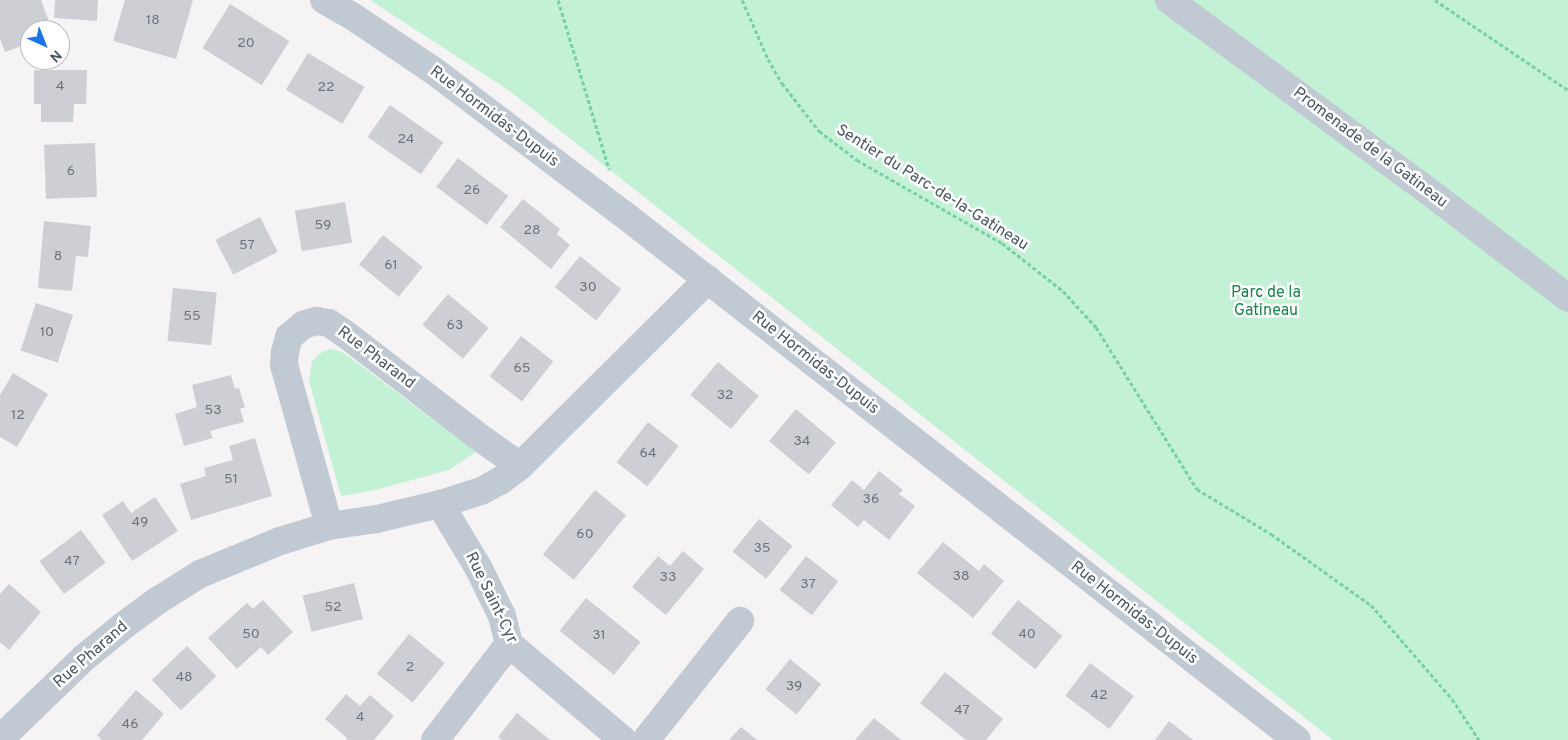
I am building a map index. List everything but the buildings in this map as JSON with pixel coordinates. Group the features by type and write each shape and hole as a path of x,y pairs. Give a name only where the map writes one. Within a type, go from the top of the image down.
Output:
{"street":[{"name":"Rue Hormidas-Dupuis","path":"324,0 352,16 434,71 622,213 1296,740"},
{"name":"Promenade de la Gatineau","path":"1169,0 1423,187 1568,298"},
{"name":"Rue Pharand","path":"0,739 85,657 156,601 200,574 240,556 329,526 377,519 440,504 481,491 500,481 520,466 708,279"},
{"name":"Rue Pharand","path":"329,526 284,365 289,337 303,325 316,321 329,323 520,466"},
{"name":"Rue Saint-Cyr","path":"440,504 479,569 502,616 510,644 623,740"},
{"path":"646,740 740,621"},
{"path":"435,740 510,644"}],"path":[{"path":"558,0 622,213"},
{"name":"Sentier du Parc-de-la-Gatineau","path":"742,0 768,59 782,83 819,131 857,160 1002,243 1063,290 1096,327 1197,489 1271,534 1371,605 1452,699 1479,740"},
{"path":"1435,0 1568,90"}],"green space":[{"name":"Parc de la Gatineau","path":"370,0 1568,0 1568,740 1333,740 511,92"},
{"path":"331,349 340,351 351,358 476,452 449,470 375,490 341,496 309,381 312,361 322,352"}]}
